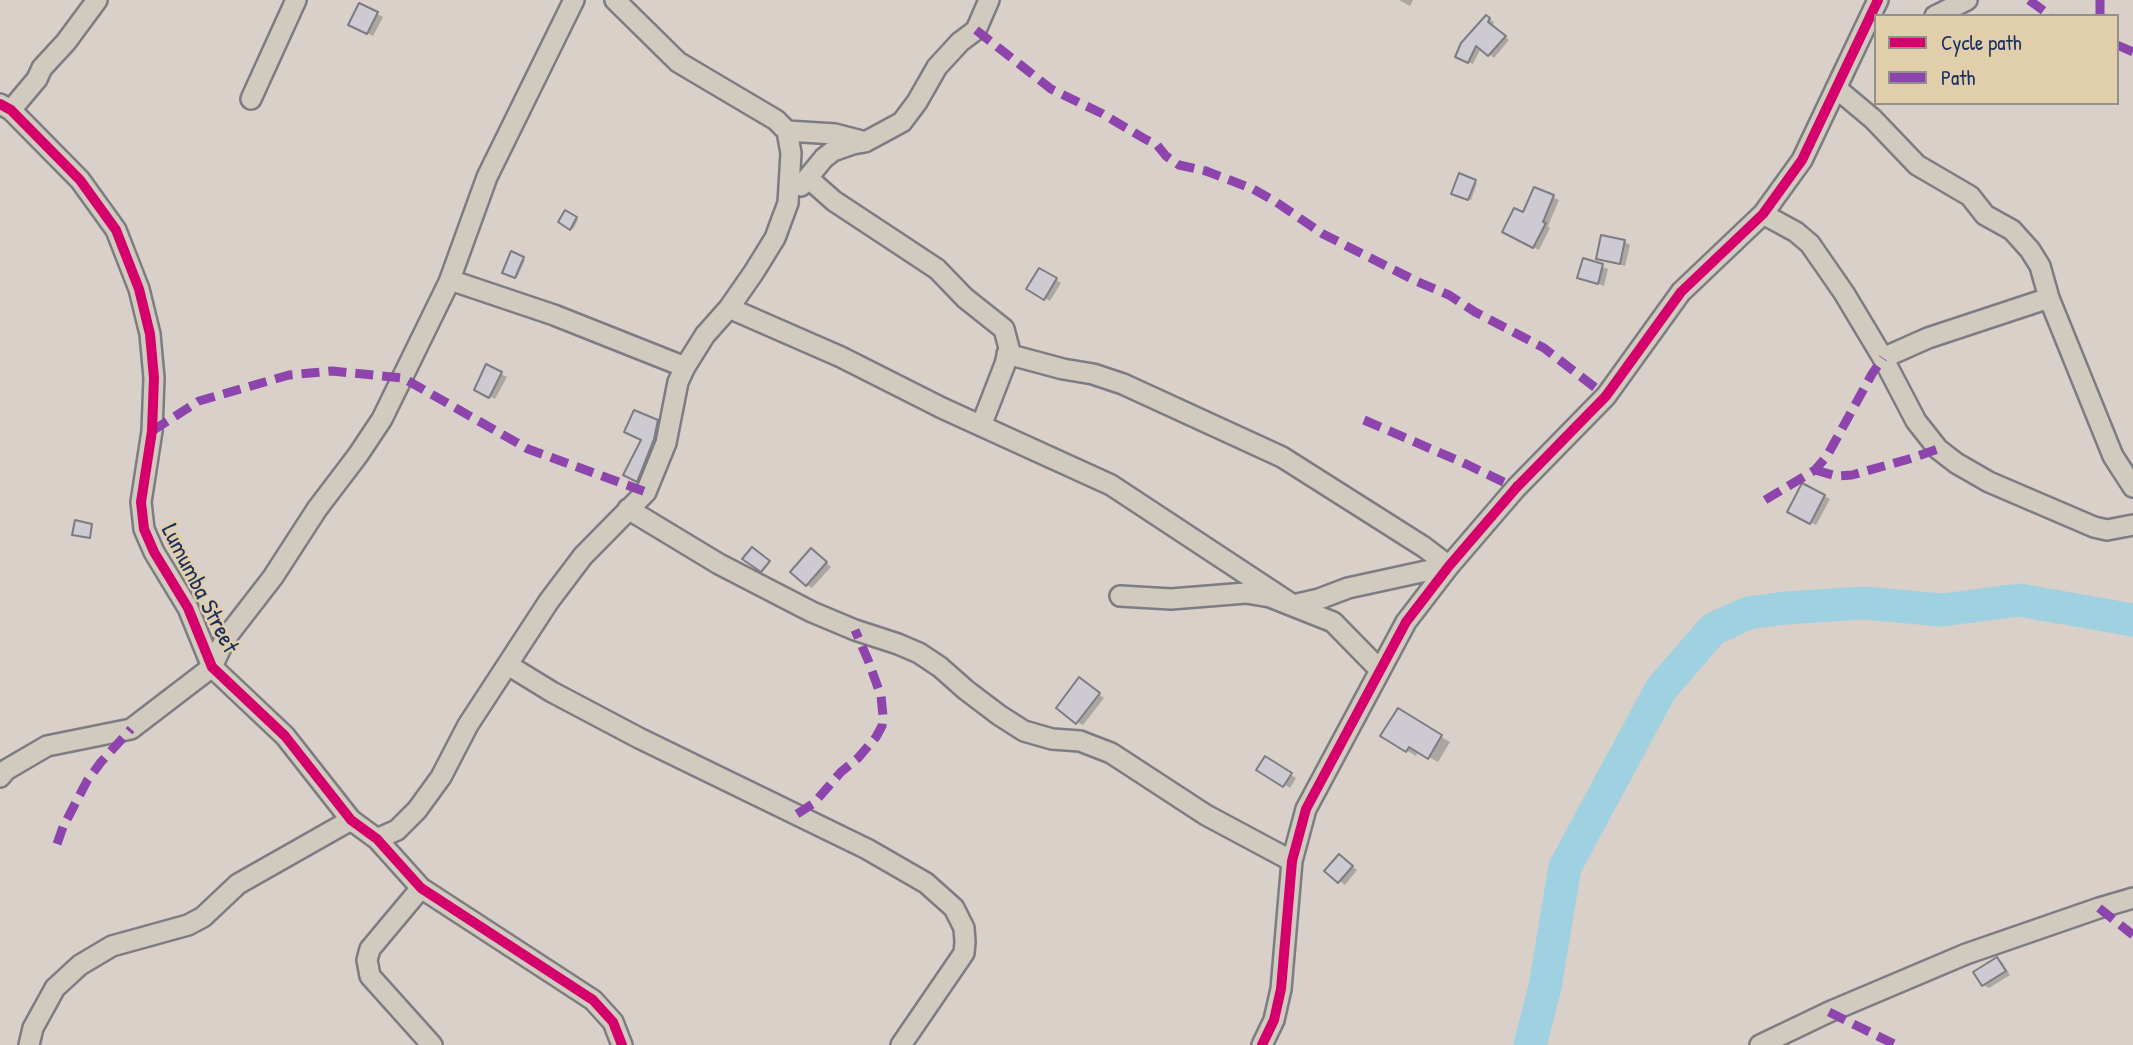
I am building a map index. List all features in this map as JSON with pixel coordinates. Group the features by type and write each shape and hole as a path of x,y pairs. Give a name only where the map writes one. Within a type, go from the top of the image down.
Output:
{"street":[{"path":"6,107 37,79 42,68 66,42 97,0"},
{"path":"251,99 296,0"},
{"path":"0,777 6,770 47,746 131,729 212,667 225,639 273,578 317,509 382,419 450,280 487,177 574,0"},
{"path":"615,0 678,62 776,120 787,131 791,153 788,204"},
{"path":"377,839 397,830 425,799 441,777 468,725 550,601 583,556 646,492 666,443 678,382 685,367 705,335 729,308 775,238 788,204 824,158 834,151 865,142 902,121 917,102 937,67 960,42 976,30 989,0"},
{"path":"1262,1045 1273,1020 1281,989 1292,861 1306,809 1406,622 1449,566 1516,488 1606,397 1681,292 1763,214 1802,160 1878,0"},
{"path":"1939,14 1967,0"},
{"path":"1856,49 1874,44"},
{"path":"1836,88 1873,119 1917,165 1970,196 1985,215 2012,230 2040,266 2049,298 2113,456 2133,487"},
{"name":"Lumumba Street","path":"6,107 80,180 116,230 139,289 150,334 154,378 152,430 141,502 144,528 188,608 212,667 285,736 351,820 377,839 421,888 593,1000 613,1022 622,1045"},
{"path":"787,131 835,134 865,142"},
{"path":"807,178 834,201 937,269 965,298 1004,329 1007,335 1007,354 981,426"},
{"path":"1763,214 1797,232 1810,244 1883,358 1925,435 1938,449 1989,482 2094,527 2107,530 2133,525"},
{"path":"450,280 554,316 685,367"},
{"path":"1883,358 1928,338 2049,298"},
{"path":"729,308 841,357 981,426 1111,485 1293,605 1348,588 1449,566"},
{"path":"1007,354 1093,374 1123,384 1282,457 1449,566"},
{"path":"628,509 719,564 812,612 919,653 1024,731 1080,741 1111,753 1206,814 1292,861"},
{"path":"1120,596 1171,598 1246,593 1270,597 1333,622 1379,669"},
{"path":"508,666 639,738 867,849 926,883 954,908 964,928 964,953 901,1045"},
{"path":"29,1045 33,1028 55,988 80,965 112,946 188,925 203,917 238,884 351,820"},
{"path":"421,888 370,949 367,960 370,976 432,1045"},
{"path":"1760,1045 1829,1012 1966,954 2133,898"}],"building":[{"path":"359,3 378,12 367,34 348,25"},
{"path":"1486,15 1490,18 1488,22 1506,36 1488,56 1476,46 1468,63 1455,57 1461,43"},
{"path":"1459,173 1476,180 1468,200 1451,194"},
{"path":"1534,187 1554,195 1543,222 1546,223 1533,248 1502,232 1514,208 1523,212"},
{"path":"565,210 577,217 570,230 558,222"},
{"path":"1601,235 1625,240 1620,264 1596,259"},
{"path":"511,251 524,257 515,278 502,273"},
{"path":"1583,258 1603,264 1598,284 1577,278"},
{"path":"1039,268 1057,278 1044,300 1026,289"},
{"path":"486,364 502,372 489,398 474,390"},
{"path":"634,410 658,420 654,439 637,482 623,475 641,440 624,432"},
{"path":"1802,483 1825,495 1810,524 1787,512"},
{"path":"75,520 92,524 90,538 72,535"},
{"path":"752,547 770,561 761,572 742,559"},
{"path":"811,548 827,562 806,586 790,572"},
{"path":"1079,677 1100,693 1076,724 1056,708"},
{"path":"1398,708 1442,735 1428,759 1409,747 1406,752 1380,736"},
{"path":"1265,756 1292,773 1283,787 1256,770"},
{"path":"1339,854 1353,866 1338,883 1324,871"},
{"path":"1997,957 2006,971 1982,986 1973,972"}],"waterway":[{"path":"1530,1045 1545,987 1565,867 1661,689 1713,629 1748,613 1863,603 1942,610 2019,600 2133,620"}],"marked path":[{"path":"2029,0 2048,14"},
{"path":"2100,0 2100,14"},
{"path":"976,30 1051,89 1101,113 1157,145 1179,165 1206,171 1253,189 1323,234 1449,295 1475,312 1544,348 1606,396"},
{"path":"2119,46 2133,52"},
{"path":"1765,500 1815,470 1827,456 1883,358"},
{"path":"152,431 199,401 289,375 332,371 403,378 528,449 646,492"},
{"path":"1364,420 1516,488"},
{"path":"1815,470 1836,476 1852,475 1938,449"},
{"path":"797,814 814,803 841,772 858,758 882,726 881,696 855,630"},
{"path":"57,844 87,781 131,729"},
{"path":"2099,908 2133,935"},
{"path":"1829,1012 1896,1045"}],"cycle path":[{"path":"1262,1045 1274,1020 1281,989 1292,861 1306,809 1406,622 1449,566 1516,488 1606,396 1681,292 1763,214 1802,160 1878,0"},
{"path":"0,104 11,110 80,180 116,230 139,289 150,334 154,378 152,431 141,502 144,529 154,552 188,608 212,667 285,736 351,820 377,839 421,888 593,1000 613,1022 622,1045"}]}
